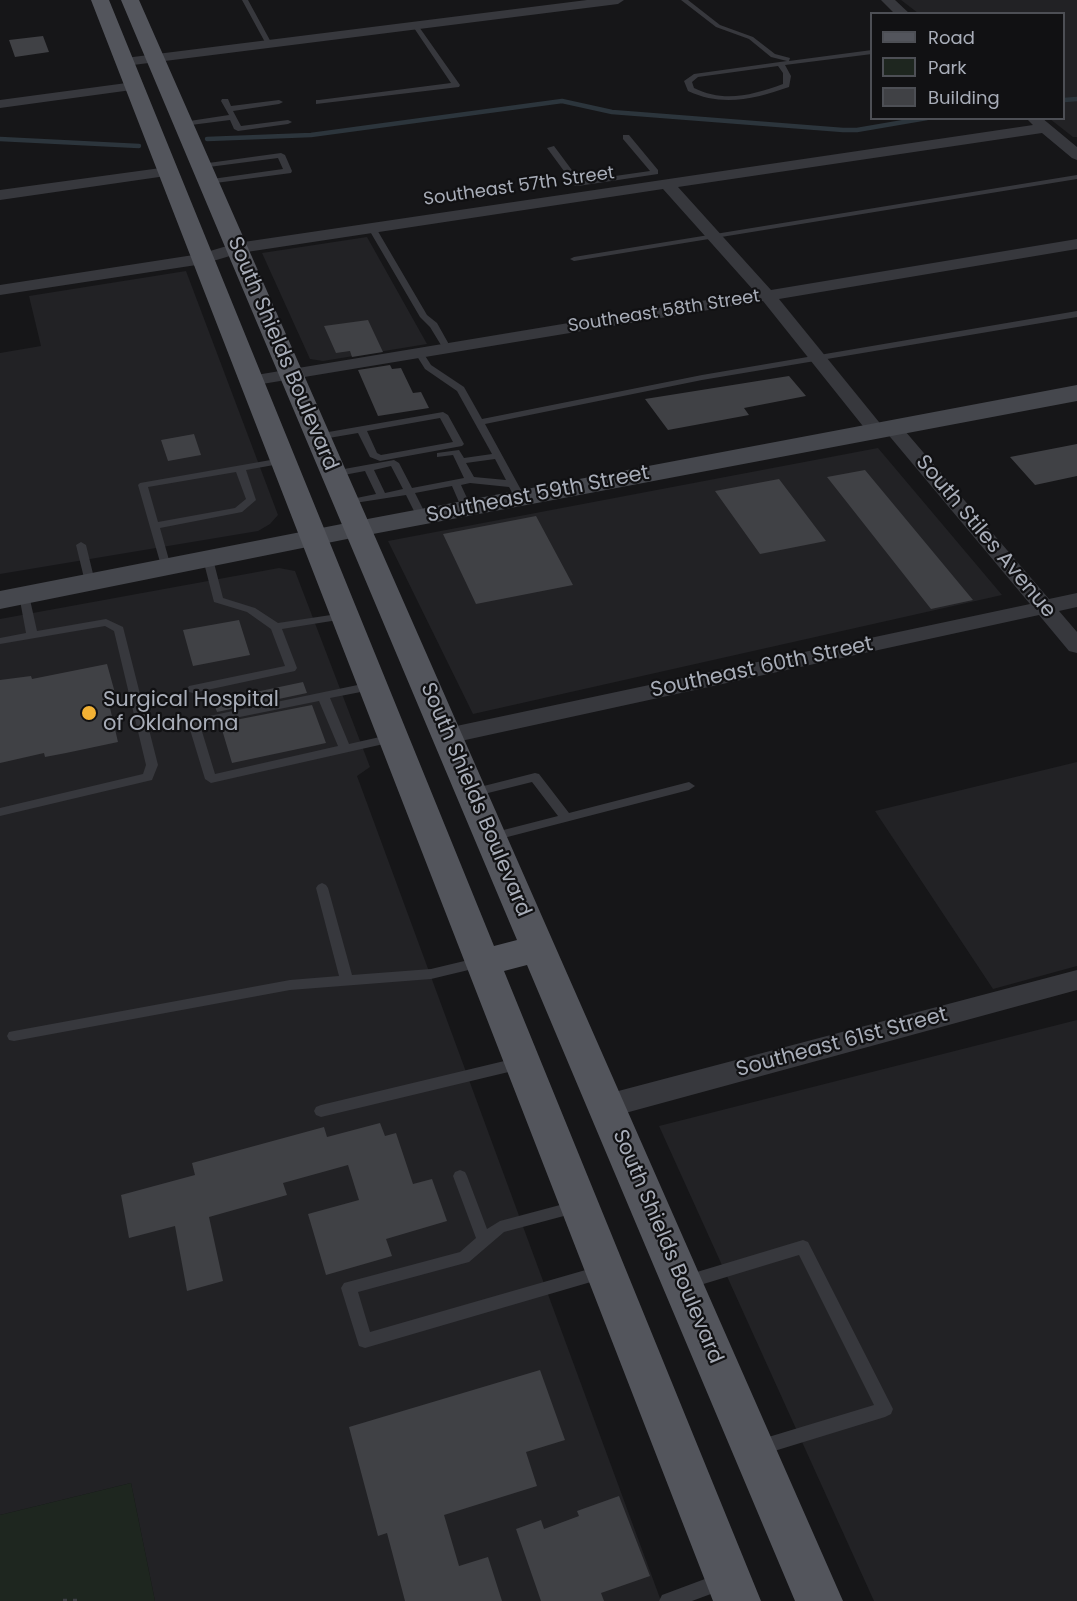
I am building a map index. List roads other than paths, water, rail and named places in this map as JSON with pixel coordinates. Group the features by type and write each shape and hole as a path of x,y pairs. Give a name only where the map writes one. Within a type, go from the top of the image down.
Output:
{"main road":[{"name":"South Shields Boulevard","path":"100,0 732,1590"},
{"name":"South Shields Boulevard","path":"130,0 819,1601"},
{"name":"Southeast 59th Street","path":"12,597 313,539 351,516 422,517 467,508 517,492 885,430 1077,393"},
{"path":"482,962 539,949"}],"street":[{"path":"516,0 525,11"},
{"path":"124,62 618,0"},
{"path":"887,0 902,12"},
{"path":"0,104 134,86"},
{"path":"1039,123 1077,155"},
{"name":"Southeast 57th Street","path":"0,290 203,259 237,248 372,228 591,189 668,185 1039,123"},
{"path":"0,195 168,172"},
{"name":"South Stiles Avenue","path":"668,185 767,295 818,358 1077,646"},
{"name":"Southeast 58th Street","path":"250,381 1077,243"},
{"name":"Southeast 60th Street","path":"447,736 1077,600"},
{"name":"Southeast 61st Street","path":"607,1106 1077,980"}],"lane":[{"path":"245,0 269,44"},
{"path":"684,0 718,26 751,39 773,56 799,61"},
{"path":"319,102 456,85 415,25"},
{"path":"779,64 786,71 788,80 786,85 745,97 718,99 699,94 691,89 688,81 696,75 799,61 870,52"},
{"path":"279,102 227,105 238,129 288,122"},
{"path":"183,124 233,117"},
{"path":"626,137 668,185"},
{"path":"552,148 578,184 591,189 655,172"},
{"path":"281,155 288,171 205,174 281,155"},
{"path":"574,259 1077,177"},
{"path":"372,228 424,317 434,325 447,348"},
{"path":"480,423 534,410 818,358 1077,314"},
{"path":"419,353 428,367 461,389 517,492"},
{"path":"317,437 361,429 443,415 459,444 380,458 373,455 361,429"},
{"path":"426,458 456,453 470,480"},
{"path":"461,461 498,456"},
{"path":"166,567 143,485 282,461"},
{"path":"333,474 397,463 407,492 422,517"},
{"path":"154,526 238,510 251,500 240,468"},
{"path":"368,468 382,496"},
{"path":"351,516 382,496 470,480 517,492"},
{"path":"455,483 467,508"},
{"path":"81,545 90,582"},
{"path":"193,688 291,668 276,627 251,610 218,600 208,559"},
{"path":"12,597 32,635"},
{"path":"276,627 344,616"},
{"path":"0,641 106,622 119,629 152,765 148,777 0,812"},
{"path":"372,686 194,723 211,779 393,738"},
{"path":"323,696 345,749"},
{"path":"472,793 535,777 566,818"},
{"path":"491,837 689,786"},
{"path":"322,888 347,980"},
{"path":"14,1036 290,985 431,974 482,962"},
{"path":"321,1111 522,1062"},
{"path":"460,1176 484,1240"},
{"path":"579,1206 500,1227 464,1257 349,1288 365,1341 605,1271"},
{"path":"683,1284 802,1247 885,1409 754,1449"},
{"path":"668,1601 732,1590"}],"waterway":[{"path":"1065,100 1077,99"},
{"path":"207,139 311,135 562,101 612,112 843,130 857,130 915,120"},
{"path":"0,139 139,146"}],"place":[{"name":"Surgical Hospital of Oklahoma","path":"89,713"}]}
